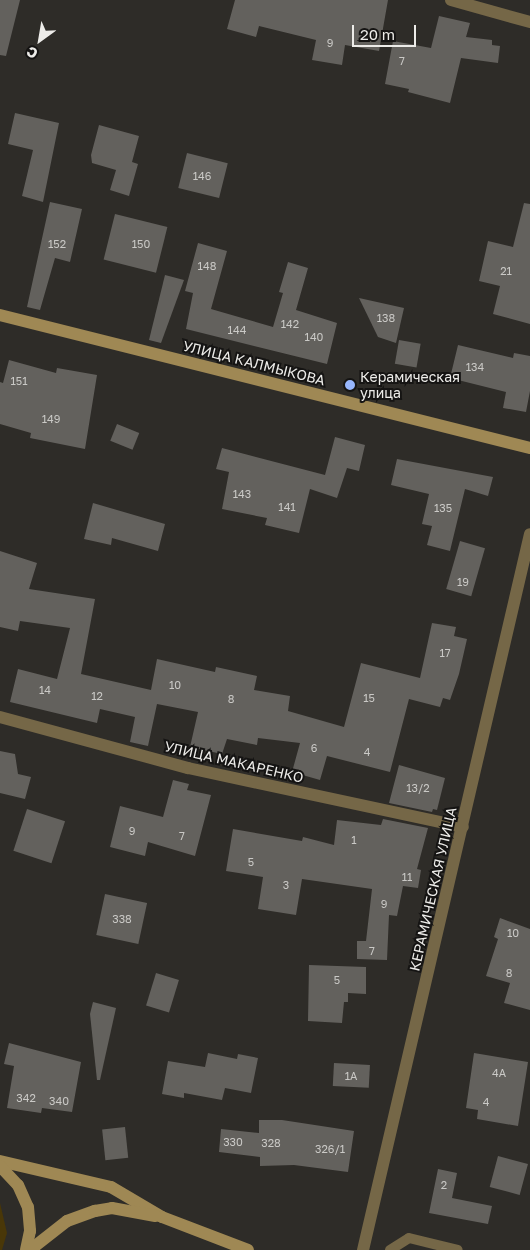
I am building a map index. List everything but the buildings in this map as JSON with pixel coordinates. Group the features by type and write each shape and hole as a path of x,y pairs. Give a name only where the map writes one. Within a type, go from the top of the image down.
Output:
{"street":[{"path":"451,0 530,22"},
{"name":"УЛИЦА КАЛМЫКОВА","path":"0,315 530,448"},
{"name":"КЕРАМИЧЕСКАЯ УЛИЦА","path":"363,1250 530,534"},
{"name":"УЛИЦА МАКАРЕНКО","path":"0,717 188,768 463,827"},
{"path":"0,1161 111,1187 162,1217 248,1250"},
{"path":"0,1166 18,1185 28,1207 30,1232 26,1250"},
{"path":"30,1250 67,1221 95,1211 112,1208 162,1217"}],"lane":[{"path":"390,1250 409,1238 458,1250"}],"shaded area":[{"path":"0,1203 7,1233 2,1250 0,1250"}],"place":[{"name":"Керамическая улица","path":"350,385"}]}
